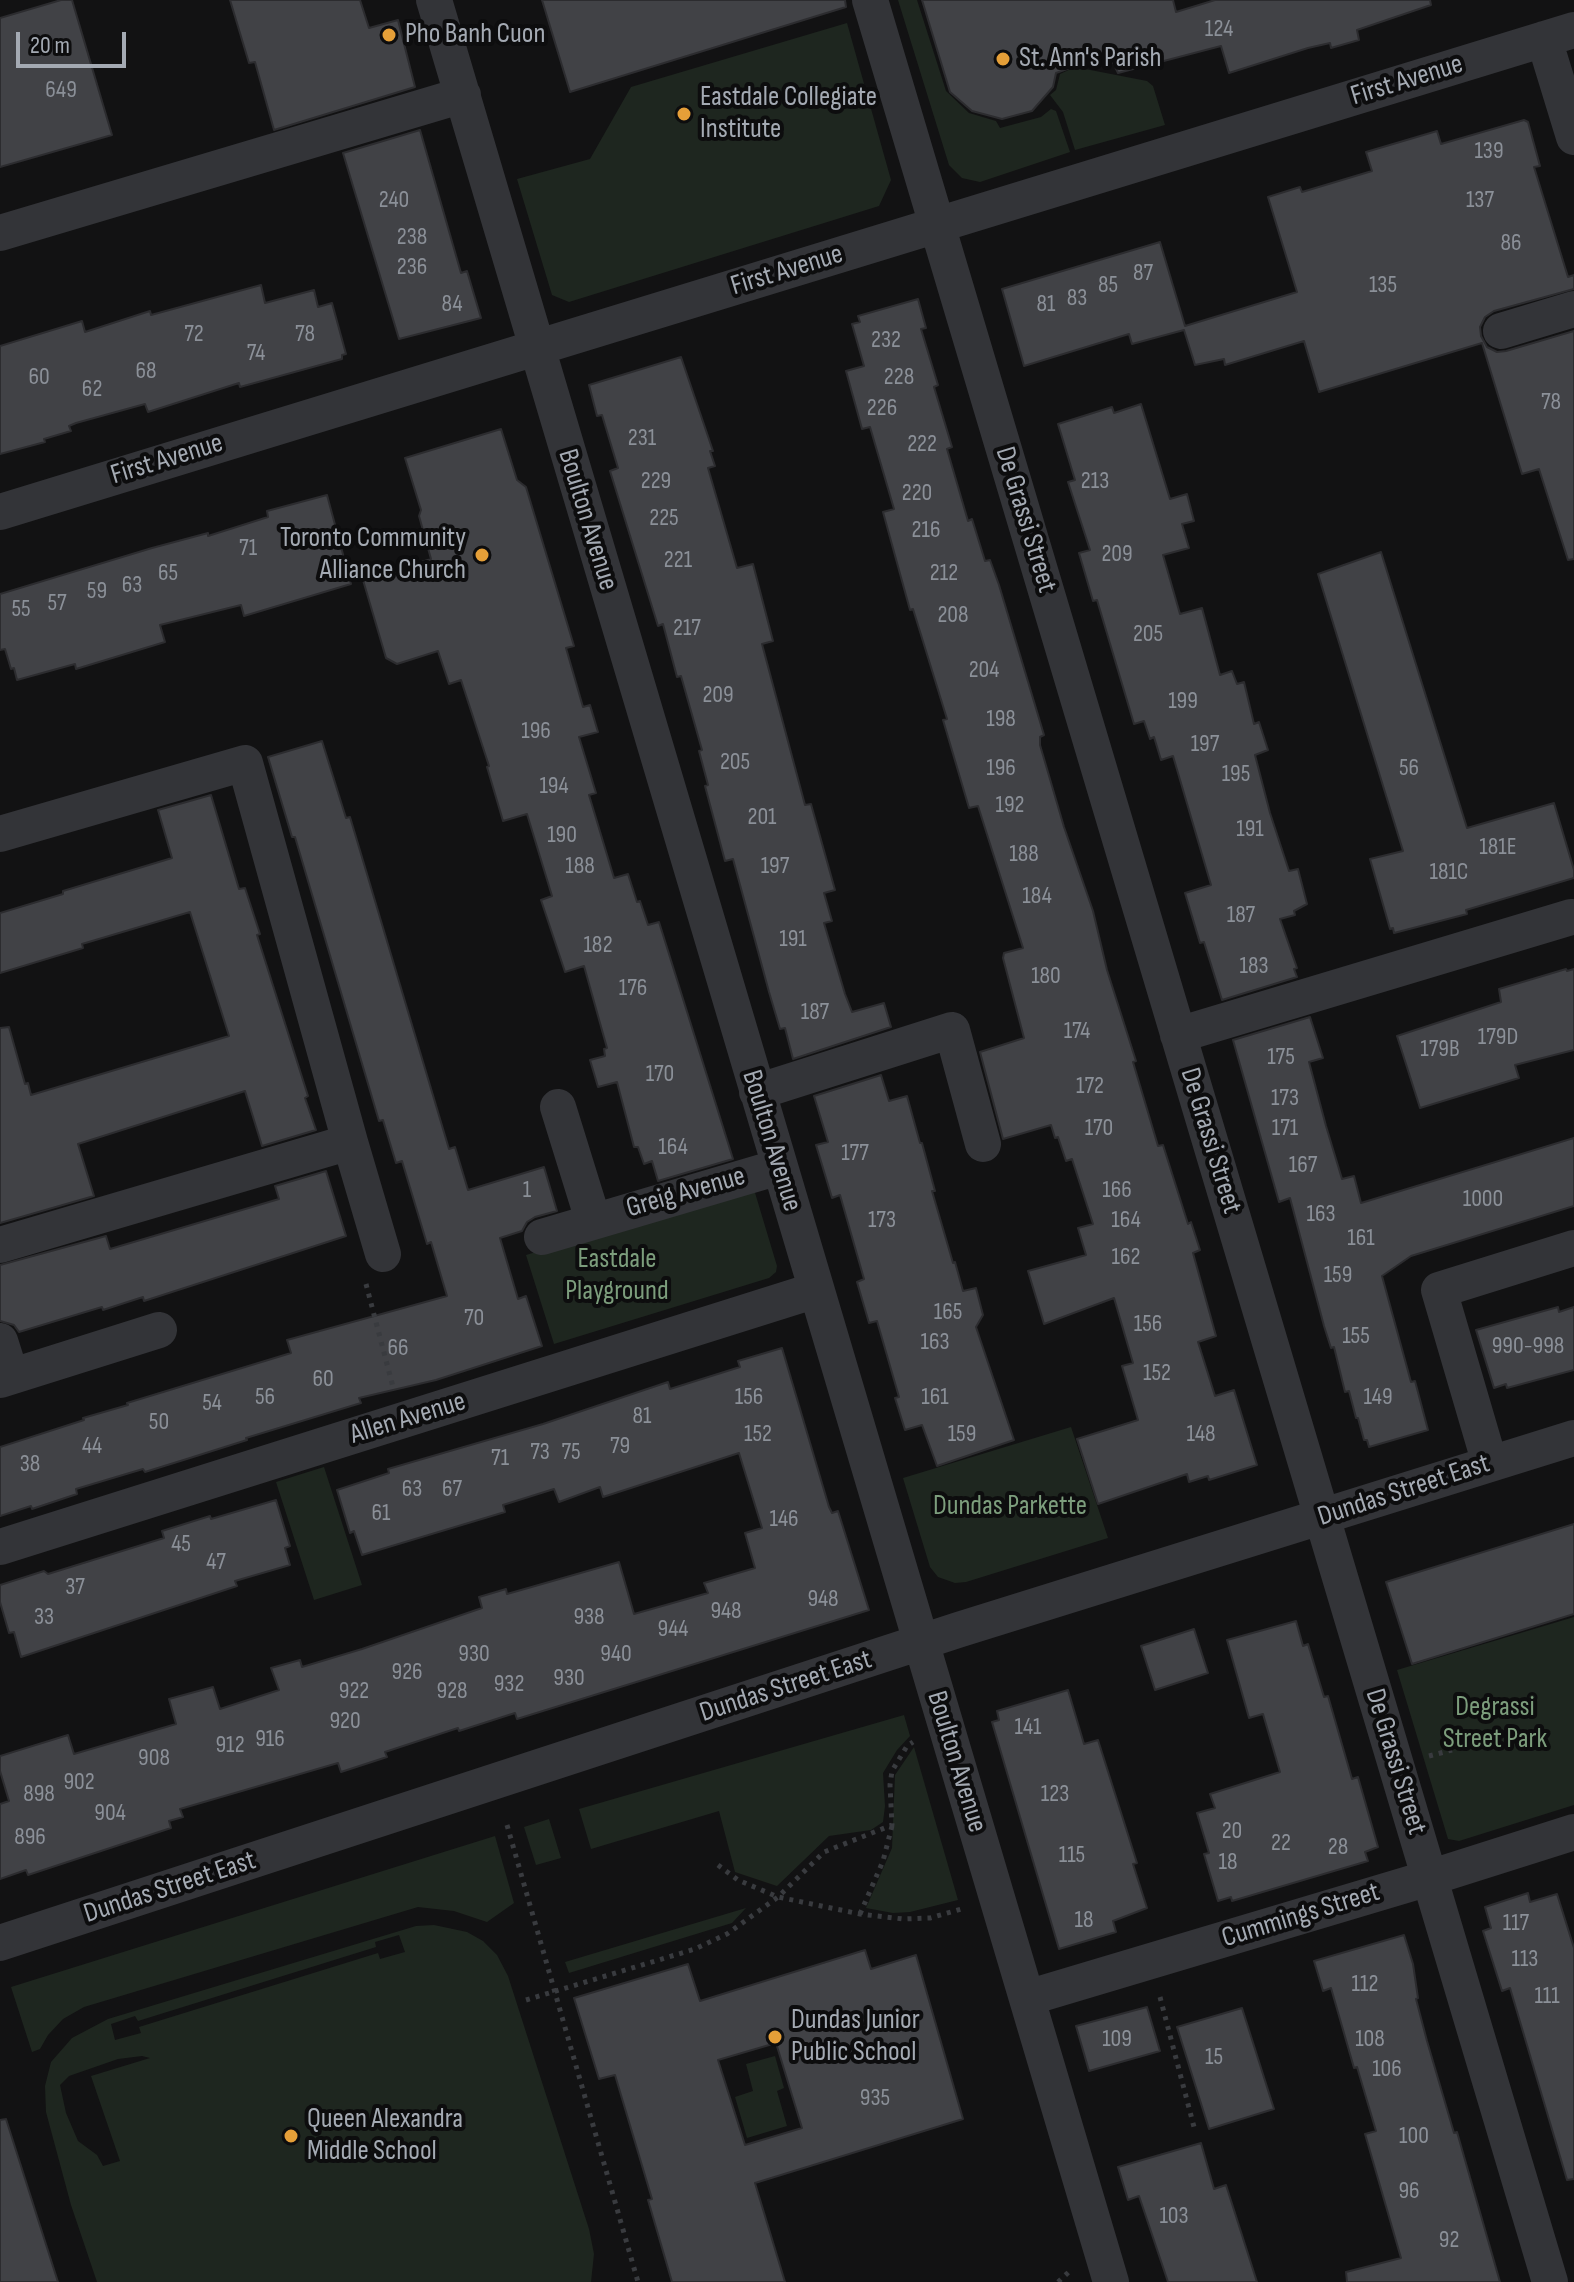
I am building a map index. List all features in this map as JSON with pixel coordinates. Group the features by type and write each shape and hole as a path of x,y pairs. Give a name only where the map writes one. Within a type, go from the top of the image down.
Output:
{"street":[{"name":"Boulton Avenue","path":"434,0 1111,2282"},
{"name":"De Grassi Street","path":"870,0 1550,2282"},
{"path":"1559,34 1574,137"},
{"name":"First Avenue","path":"0,512 1559,34"},
{"path":"0,233 463,95"},
{"path":"1501,331 1574,309"},
{"path":"0,834 245,763 382,1250"},
{"path":"1178,1035 1571,917"},
{"path":"757,1092 952,1030 983,1144"},
{"name":"Greig Avenue","path":"558,1107 593,1220"},
{"path":"0,1245 350,1142"},
{"name":"Greig Avenue","path":"542,1237 779,1167"},
{"path":"1490,1464 1439,1290 1574,1248"},
{"name":"Allen Avenue","path":"0,1547 816,1290"},
{"path":"0,1341 6,1378 159,1330"},
{"name":"Dundas Street East","path":"0,1943 920,1643 1574,1438"},
{"name":"Cummings Street","path":"1027,1998 1574,1832"}],"path":[{"path":"382,1250 359,1261 396,1399"},
{"path":"860,1914 883,1861 892,1825 892,1771 907,1746 920,1736"},
{"path":"507,1825 638,2282"},
{"path":"526,2000 695,1949 727,1934 778,1897 824,1852 892,1825"},
{"path":"718,1865 738,1880 778,1897 860,1914 903,1919 930,1918 997,1898"},
{"path":"1156,1984 1194,2127"}],"green space":[{"path":"898,0 917,0 946,91 969,113 996,121 1000,128 1041,117 1051,109 1056,111 1070,152 980,182 962,178 949,165"},
{"name":"Eastdale Collegiate Institute","path":"847,23 891,180 879,206 569,302 552,295 517,179 590,159 631,87"},
{"path":"1075,67 1147,81 1153,86 1165,125 1075,150 1063,112 1050,95 1056,90 1060,74"},
{"name":"Eastdale Playground","path":"753,1186 777,1266 776,1272 769,1278 554,1344 526,1255"},
{"name":"Dundas Parkette","path":"1071,1427 1108,1538 966,1582 955,1583 938,1577 930,1567 903,1478"},
{"path":"324,1467 362,1585 314,1600 276,1482"},
{"name":"Degrassi Street Park","path":"1574,1617 1574,1805 1459,1841 1448,1839 1397,1670"},
{"path":"904,1715 910,1736 883,1773 883,1822 871,1830 829,1836 777,1886 735,1872 719,1811 591,1849 579,1809"},
{"path":"914,1747 958,1900 910,1912 893,1913 866,1908 892,1848 895,1775"},
{"path":"549,1819 561,1858 536,1865 524,1827"},
{"path":"495,1836 514,1903 487,1922 454,1911 418,1907 84,2007 63,2019 40,2049 32,2052 11,1987"},
{"path":"746,1908 732,1923 569,1973 565,1962"},
{"name":"Queen Alexandra Middle School","path":"434,1925 467,1932 483,1941 497,1955 508,1976 589,2229 594,2254 591,2282 97,2282 71,2205 46,2112 45,2086 51,2062 72,2038 108,2019 416,1926","holes":["399,1935 405,1952 380,1959 378,1953 139,2027 141,2033 115,2040 111,2024 135,2016 138,2021 376,1947 375,1942","150,2058 91,2076 120,2161 103,2166 97,2155 78,2141 66,2113 60,2085 69,2076 118,2059"]},
{"path":"775,2056 784,2088 777,2091 787,2126 747,2138 735,2097 753,2091 746,2064"}],"building":[{"path":"61,0 72,0 112,135 0,167 0,18"},
{"path":"230,0 360,0 369,28 398,20 415,87 274,130 255,62 249,63"},
{"path":"542,0 845,0 846,7 570,92"},
{"path":"922,0 1173,0 1176,12 1215,0 1430,0 1431,5 1357,30 1359,40 1331,48 1330,43 1308,48 1229,73 1221,46 1118,73 1109,54 1056,73 1053,87 1032,111 1002,119 972,111 950,92"},
{"path":"1524,120 1528,122 1540,166 1534,167 1568,277 1574,275 1574,289 1494,311 1485,317 1480,327 1481,336 1487,347 1497,352 1574,331 1574,559 1568,560 1539,469 1522,474 1482,343 1319,392 1304,341 1225,365 1224,359 1195,365 1184,330 1132,344 1129,334 1024,366 1002,289 1160,242 1185,326 1297,292 1268,197 1300,187 1302,192 1372,171 1366,152 1437,131 1441,144"},
{"path":"420,130 461,273 467,271 481,318 399,339 343,153"},
{"path":"261,285 265,303 314,290 318,307 332,303 346,354 342,355 342,359 240,387 239,383 148,412 145,404 76,423 69,426 71,431 44,439 45,442 0,454 0,346 82,321 85,332 150,311 151,315"},
{"path":"918,299 926,328 921,329 938,385 934,387 952,447 947,449 968,521 972,519 985,561 990,560 999,585 1044,735 1040,737 1040,745 1093,911 1158,1146 1163,1145 1188,1224 1191,1222 1200,1250 1193,1253 1216,1336 1198,1342 1215,1396 1234,1390 1257,1465 1209,1480 1208,1476 1189,1482 1187,1474 1098,1504 1077,1439 1138,1420 1122,1366 1133,1363 1114,1298 1044,1324 1028,1271 1086,1255 1078,1228 1093,1224 1072,1159 1066,1161 1051,1125 1003,1139 980,1052 1024,1038 1003,958 1004,953 1023,948 978,806 969,808 943,720 947,719 913,609 910,610 883,512 894,509 870,427 862,429 846,371 864,366 852,324 860,322 858,316"},
{"path":"681,357 713,451 710,451 715,466 708,468 737,568 753,564 773,641 762,644 805,805 811,804 835,890 824,893 832,921 824,923 845,994 852,1012 884,1003 891,1027 793,1059 785,1028 780,1029 733,859 725,861 705,786 708,785 699,751 702,750 681,676 677,677 663,624 658,626 610,471 618,468 602,415 597,416 589,385"},
{"path":"1141,404 1170,499 1187,494 1194,521 1182,524 1189,548 1163,555 1180,614 1202,608 1220,675 1232,671 1237,684 1244,682 1254,724 1259,722 1268,750 1255,755 1270,813 1289,871 1298,869 1307,904 1294,911 1295,915 1280,919 1297,968 1294,969 1297,977 1222,1000 1185,893 1211,885 1173,756 1161,760 1154,737 1150,739 1144,721 1134,724 1097,600 1093,601 1079,553 1090,550 1068,482 1075,480 1058,424 1112,407 1114,413"},
{"path":"501,429 517,480 526,487 574,646 566,648 583,707 590,705 598,732 579,737 596,793 589,795 614,878 628,874 648,925 659,922 733,1159 658,1181 652,1161 644,1164 638,1147 634,1147 617,1082 598,1087 590,1060 605,1056 604,1049 607,1048 584,966 565,972 541,900 552,896 527,814 503,821 461,680 449,684 438,651 397,664 386,658 363,580 431,559 419,516 421,510 405,458"},
{"path":"327,495 351,584 244,616 241,605 160,625 165,642 76,669 75,664 17,680 5,649 0,650 0,594 152,548 208,533 208,536 268,517 267,511"},
{"path":"1381,552 1467,828 1554,803 1574,870 1574,878 1466,910 1467,914 1394,933 1393,928 1390,929 1370,859 1403,851 1318,574"},
{"path":"322,741 346,818 350,817 449,1149 455,1147 468,1190 544,1167 557,1211 535,1217 527,1222 522,1231 500,1238 518,1299 526,1296 542,1346 436,1380 359,1398 361,1403 145,1472 143,1469 76,1489 77,1494 0,1516 0,1447 127,1403 291,1353 287,1340 447,1296 431,1242 427,1244 402,1161 396,1163 383,1120 379,1121 295,837 292,837 268,757"},
{"path":"211,795 239,889 245,888 260,934 257,935 316,1130 262,1146 245,1091 78,1144 94,1196 0,1223 0,1028 9,1027 31,1095 229,1036 190,912 82,944 83,948 0,973 0,913 172,858 158,810"},
{"path":"1574,969 1574,1050 1515,1065 1519,1078 1420,1108 1397,1036 1501,1002 1499,989"},
{"path":"1310,1017 1323,1058 1309,1062 1326,1126 1342,1179 1354,1176 1361,1203 1574,1138 1574,1206 1411,1256 1382,1276 1411,1382 1415,1381 1428,1430 1369,1447 1356,1418 1349,1391 1345,1392 1334,1347 1331,1348 1324,1326 1290,1198 1279,1202 1233,1040"},
{"path":"881,1075 889,1101 907,1096 963,1291 976,1288 983,1315 976,1327 1014,1440 937,1466 922,1425 905,1430 877,1321 869,1323 857,1282 864,1279 840,1195 832,1198 816,1145 828,1142 814,1096"},
{"path":"326,1171 346,1236 144,1301 143,1297 103,1310 102,1307 19,1332 14,1325 0,1321 0,1265 106,1236 110,1249 279,1199 275,1186"},
{"path":"1558,1307 1559,1312 1574,1307 1574,1370 1507,1388 1506,1384 1494,1388 1476,1330"},
{"path":"782,1348 829,1507 832,1513 838,1511 869,1610 517,1719 515,1713 459,1731 458,1728 385,1752 387,1757 341,1772 338,1763 180,1809 183,1817 169,1821 171,1828 28,1875 26,1870 0,1879 0,1804 9,1801 0,1771 0,1756 68,1735 74,1754 176,1724 169,1699 213,1687 220,1709 279,1690 271,1668 300,1660 302,1667 362,1649 482,1608 479,1597 506,1589 507,1594 619,1562 634,1614 708,1593 704,1583 755,1568 745,1533 762,1528 739,1453 603,1497 600,1487 559,1502 554,1489 503,1505 505,1512 362,1555 354,1531 350,1533 337,1490 389,1473 388,1469 543,1424 668,1382 670,1389 740,1367 738,1361"},
{"path":"276,1500 290,1546 285,1548 290,1565 235,1581 237,1586 21,1657 14,1632 9,1633 0,1602 0,1585 44,1571 48,1574 164,1538 162,1531 210,1516 211,1519"},
{"path":"1574,1524 1574,1614 1412,1664 1386,1582"},
{"path":"1296,1621 1303,1646 1308,1644 1324,1697 1328,1696 1352,1779 1358,1777 1378,1847 1365,1852 1368,1861 1232,1901 1231,1897 1218,1901 1204,1854 1209,1853 1197,1813 1215,1808 1210,1794 1280,1772 1263,1714 1249,1718 1227,1640"},
{"path":"1194,1629 1208,1673 1155,1690 1141,1646"},
{"path":"1068,1690 1084,1744 1098,1740 1137,1863 1133,1864 1147,1908 1113,1921 1116,1932 1059,1949 992,1722 999,1720 997,1711"},
{"path":"1528,1893 1530,1902 1557,1894 1574,1948 1574,2179 1567,2180 1510,1988 1502,1991 1483,1931 1491,1928 1485,1907"},
{"path":"1404,1935 1413,1964 1416,1999 1427,2041 1500,2282 1347,2282 1346,2272 1401,2258 1365,2134 1376,2131 1331,1988 1323,1991 1314,1961"},
{"path":"865,1950 871,1969 916,1955 963,2119 755,2183 785,2282 672,2282 648,2200 652,2199 615,2075 599,2079 574,1998 688,1964 700,2001","holes":["776,2043 802,2128 745,2145 718,2060"]},
{"path":"1147,2007 1160,2051 1089,2071 1076,2026"},
{"path":"1242,2008 1274,2109 1209,2129 1177,2027"},
{"path":"6,2119 58,2282 0,2282 0,2120"},
{"path":"1201,2143 1214,2189 1226,2185 1257,2282 1168,2282 1139,2196 1128,2200 1118,2167"}],"place":[{"name":"Pho Banh Cuon","path":"389,35"},
{"name":"St. Ann's Parish","path":"1003,59"},
{"name":"Eastdale Collegiate Institute","path":"684,114"},
{"name":"Toronto Community Alliance Church","path":"482,555"},
{"name":"Dundas Junior Public School","path":"775,2037"},
{"name":"Queen Alexandra Middle School","path":"291,2136"}]}
